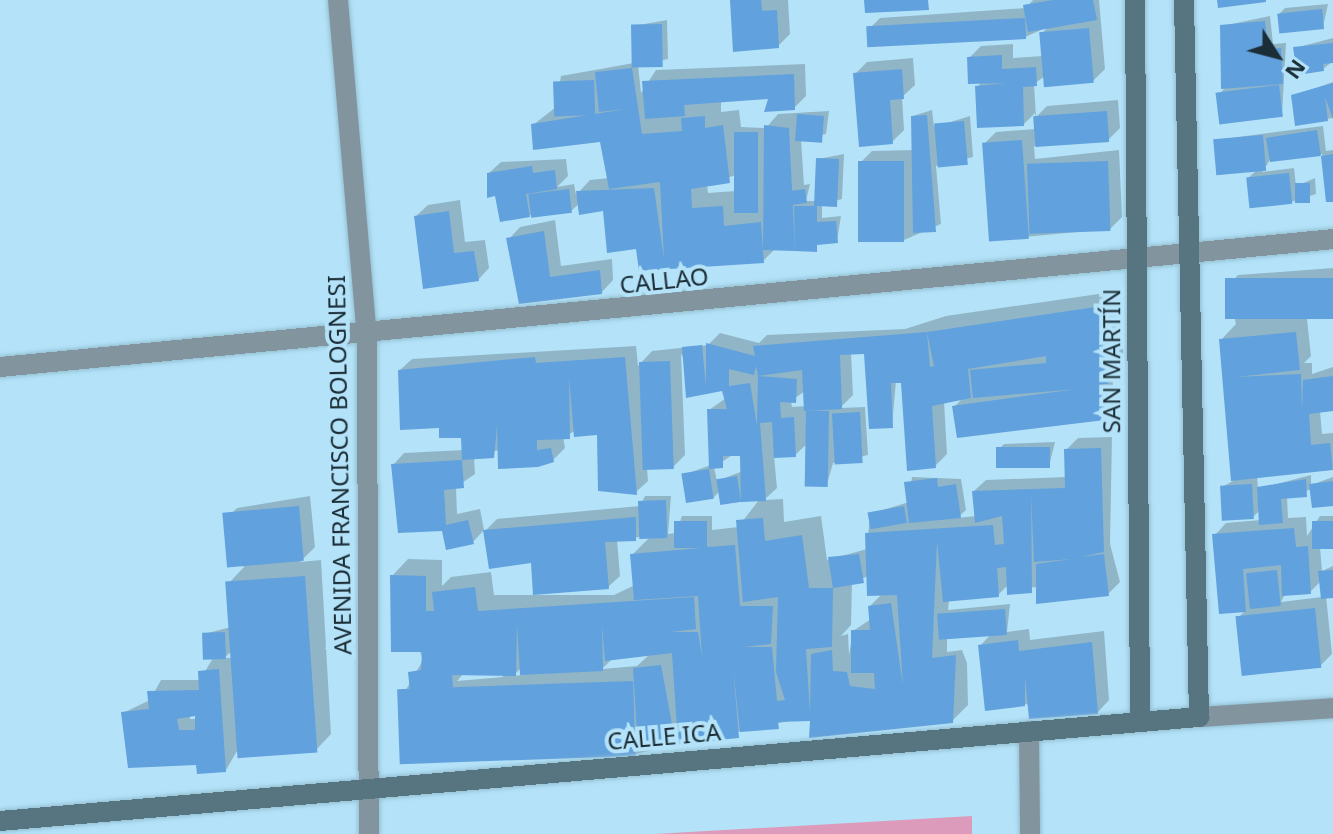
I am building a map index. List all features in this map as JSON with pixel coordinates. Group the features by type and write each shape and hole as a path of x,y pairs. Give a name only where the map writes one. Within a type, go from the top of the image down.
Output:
{"street":[{"name":"AVENIDA FRANCISCO BOLOGNESI","path":"338,0 367,336 369,834"},
{"name":"SAN MARTÍN","path":"1135,0 1140,721"},
{"path":"1184,0 1199,717"},
{"name":"CALLAO","path":"0,367 367,336 1333,239"},
{"name":"CALLE ICA","path":"0,821 1140,721 1333,708"},
{"path":"1029,731 1030,834"}],"shaded area":[{"path":"972,816 972,834 654,834"}],"building":[{"path":"730,0 761,0 762,11 777,10 779,48 733,52"},
{"path":"864,0 928,0 929,10 865,13"},
{"path":"1053,0 1093,0 1097,20 1028,32 1023,5"},
{"path":"1217,0 1266,0 1266,2 1218,8"},
{"path":"1322,9 1324,29 1279,34 1277,14"},
{"path":"1025,18 1026,39 867,47 866,26"},
{"path":"1265,21 1268,49 1281,48 1283,84 1221,89 1220,25"},
{"path":"662,24 663,67 632,68 631,25"},
{"path":"1089,28 1094,83 1044,87 1039,32"},
{"path":"1333,43 1333,63 1323,64 1324,71 1297,75 1293,47"},
{"path":"1002,55 1002,69 1036,67 1037,86 1023,87 1024,126 977,128 975,86 1007,83 968,84 967,57"},
{"path":"632,68 642,134 682,131 681,118 705,116 705,128 723,125 730,183 691,189 692,208 723,206 724,226 761,222 764,263 639,271 636,249 607,253 603,211 579,215 576,191 654,188 664,259 660,182 609,189 600,142 533,150 531,124 626,109 599,112 595,72"},
{"path":"902,69 904,99 890,100 893,144 859,147 853,73"},
{"path":"794,74 795,110 764,112 768,99 684,105 685,116 645,119 642,81"},
{"path":"594,80 595,115 554,116 553,81"},
{"path":"1333,83 1333,119 1325,97 1328,121 1295,126 1291,95"},
{"path":"1279,85 1283,117 1219,125 1215,93"},
{"path":"1107,111 1109,142 1035,147 1033,116"},
{"path":"797,114 824,116 822,143 795,141"},
{"path":"927,115 936,232 913,233 911,116"},
{"path":"964,121 968,165 938,167 934,124"},
{"path":"764,125 789,128 795,251 763,250"},
{"path":"1317,130 1321,156 1270,162 1266,138"},
{"path":"734,132 758,132 758,213 734,213"},
{"path":"1263,135 1266,171 1216,175 1213,139"},
{"path":"1022,140 1029,239 989,242 982,143"},
{"path":"1333,154 1333,202 1326,202 1321,156"},
{"path":"816,158 839,159 837,207 817,206 817,222 836,221 838,243 817,245 817,252 795,251 794,206 814,206"},
{"path":"858,161 904,161 904,242 858,242"},
{"path":"1108,161 1110,231 1029,234 1027,164"},
{"path":"532,166 533,173 555,170 557,189 526,194 530,217 500,222 495,196 487,198 487,173"},
{"path":"1289,173 1292,204 1249,208 1246,177"},
{"path":"1295,183 1310,183 1310,203 1295,203"},
{"path":"569,189 572,213 531,218 528,194"},
{"path":"805,189 807,203 792,205 790,191"},
{"path":"449,211 454,253 474,251 479,281 423,289 414,216"},
{"path":"544,231 550,277 600,270 602,294 519,304 506,238"},
{"path":"1225,278 1333,278 1333,319 1225,319"},
{"path":"1103,306 1108,384 1087,386 1100,385 1105,420 957,438 952,406 1077,389 973,398 970,370 1046,363 1046,356 968,369 971,398 932,406 936,468 907,471 901,383 891,383 893,428 869,429 864,354 840,355 842,409 804,411 802,370 758,376 797,379 796,403 780,402 781,418 794,417 796,457 774,458 772,422 760,423 766,501 741,502 740,456 723,456 723,468 709,469 707,409 727,409 722,391 686,398 682,347 702,345 706,386 706,343 755,356 753,346 927,332","holes":["927,332 934,366 930,367","756,366 757,426 750,383 729,386 729,369 754,375"]},
{"path":"1296,332 1300,370 1237,377 1301,374 1302,412 1303,380 1333,376 1333,411 1309,414 1311,445 1330,443 1333,470 1231,481 1219,339"},
{"path":"535,357 536,363 625,357 637,495 598,491 597,435 574,437 569,376 570,439 537,440 537,450 551,448 554,462 538,467 498,469 497,425 494,458 462,460 461,438 439,438 439,428 400,430 398,370"},
{"path":"670,361 674,469 643,470 639,362"},
{"path":"806,411 829,411 828,487 805,487"},
{"path":"860,412 863,463 835,464 832,413"},
{"path":"996,447 1050,447 1050,468 996,468"},
{"path":"1101,448 1104,552 1080,557 1104,554 1109,596 1036,604 1036,564 1072,559 1034,562 1031,493 1032,593 1007,595 1006,567 997,568 999,597 943,602 937,541 932,658 956,655 953,723 809,738 810,721 778,722 779,729 740,732 733,667 739,738 678,744 672,653 605,661 602,625 603,671 520,675 517,624 516,676 452,675 453,687 410,692 408,672 421,670 422,652 391,652 390,575 426,576 426,611 434,611 432,592 475,587 478,611 694,597 696,629 671,632 698,632 702,657 698,596 634,600 630,554 702,548 674,548 674,521 707,521 707,547 735,545 740,606 773,606 771,644 743,647 772,647 777,701 785,700 776,672 778,597 743,602 736,520 763,518 765,541 802,535 809,588 833,588 832,647 806,649 810,713 811,654 832,650 833,671 847,672 850,686 875,689 874,673 851,673 851,630 870,630 868,606 891,603 903,686 897,595 867,596 865,533 993,525 995,545 1004,544 1002,516 975,523 972,491 1065,488 1064,449"},
{"path":"462,460 464,488 444,490 446,525 468,520 474,544 446,550 442,531 398,533 391,464"},
{"path":"709,469 714,499 686,503 681,473"},
{"path":"737,476 741,502 720,505 716,479"},
{"path":"937,478 938,487 956,484 961,518 909,523 904,482"},
{"path":"1306,479 1307,497 1281,499 1283,523 1259,525 1257,487"},
{"path":"1333,481 1333,506 1312,508 1309,484"},
{"path":"1252,484 1254,519 1222,521 1220,486"},
{"path":"666,500 667,538 639,539 638,501"},
{"path":"299,506 304,561 227,568 222,513"},
{"path":"904,506 907,523 871,529 868,512"},
{"path":"636,517 636,541 605,542 609,589 533,595 531,563 489,569 483,530"},
{"path":"1312,521 1333,521 1333,549 1312,549"},
{"path":"1294,528 1296,547 1308,546 1311,594 1282,596 1281,565 1243,569 1246,612 1219,614 1212,534"},
{"path":"859,554 864,583 833,588 828,557"},
{"path":"1277,570 1281,606 1250,609 1246,573"},
{"path":"1333,570 1333,598 1321,599 1318,571"},
{"path":"305,576 317,753 238,758 225,582"},
{"path":"1315,608 1321,668 1242,676 1235,616"},
{"path":"1005,609 1007,635 939,640 937,614"},
{"path":"225,632 226,659 203,660 202,633"},
{"path":"1018,640 1019,651 1092,642 1098,714 1029,719 1025,677 1025,706 985,711 978,645"},
{"path":"661,665 676,746 638,751 633,668"},
{"path":"219,669 226,772 197,774 196,765 128,768 121,712 149,709 147,691 199,690 198,671","holes":["195,716 195,730 179,730 177,719"]},
{"path":"633,681 636,756 400,764 397,689"}]}
